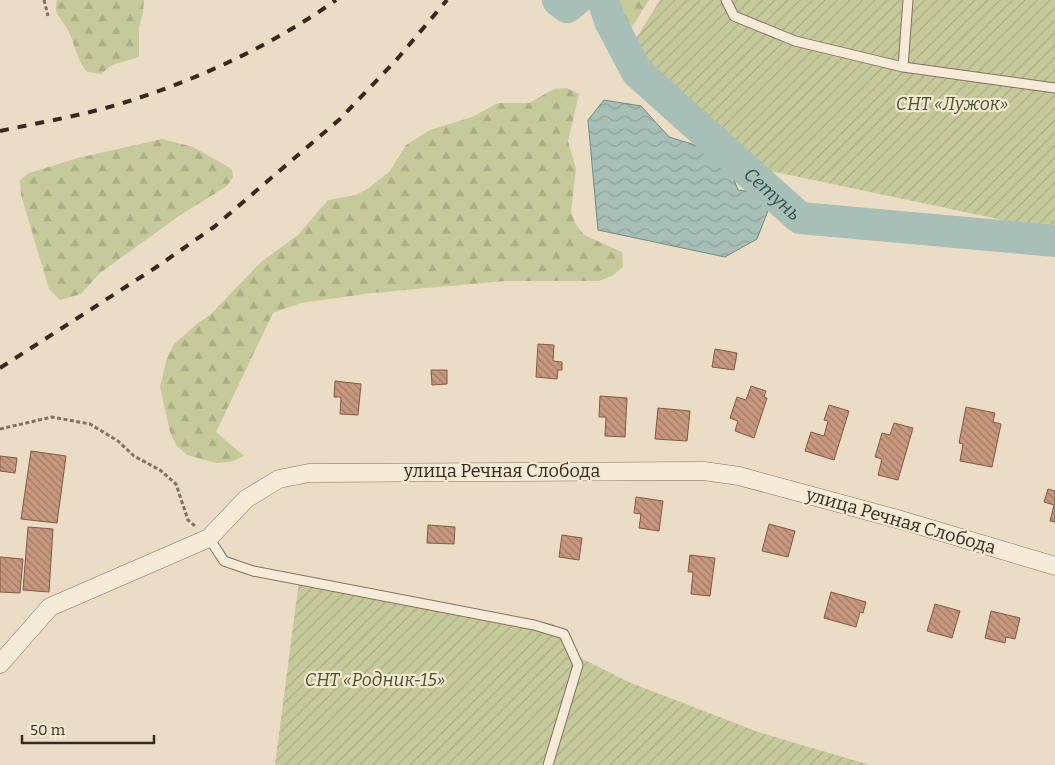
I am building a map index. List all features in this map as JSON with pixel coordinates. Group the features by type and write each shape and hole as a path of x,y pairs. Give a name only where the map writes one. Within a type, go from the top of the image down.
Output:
{"street":[{"name":"улица Речная Слобода","path":"0,664 50,607 209,538 246,499 279,479 309,473 704,471 739,476 901,520 1055,566"}],"lane":[{"path":"726,0 734,16 795,41 903,67 1055,88"},
{"path":"903,67 908,0"},
{"path":"209,538 224,561 253,571 534,625 564,634 578,666 548,765"}],"path":[{"path":"44,0 48,16"},
{"path":"0,429 52,416 90,424 118,441 134,456 160,470 176,484 188,520 209,538"}],"green space":[{"path":"57,0 144,0 139,27 139,57 112,65 101,74 87,72 78,57 67,28 57,14"},
{"path":"588,0 649,0 627,35 615,25 610,13"},
{"name":"СНТ «Лужок»","path":"660,0 1055,0 1055,231 766,170 621,63"},
{"path":"567,88 579,94 568,141 576,169 571,211 575,223 584,235 622,252 623,267 612,276 599,281 505,281 372,293 301,303 273,313 216,432 244,456 231,462 216,463 187,455 176,445 170,432 160,387 167,358 174,344 210,315 261,262 298,235 328,200 356,195 369,188 390,171 406,145 430,130 472,117 498,103 529,103 554,89"},
{"path":"162,139 193,147 232,169 233,177 227,186 179,216 100,273 81,294 60,300 49,289 21,195 20,180 29,173 78,158"},
{"name":"СНТ «Родник-15»","path":"299,581 554,624 560,638 571,653 631,683 761,733 870,765 275,765"}],"water":[{"path":"604,100 641,106 669,137 692,144 726,160 738,190 774,195 757,239 725,257 598,230 588,120"}],"building":[{"path":"538,344 554,345 553,361 562,362 562,370 558,370 557,379 536,377"},
{"path":"715,349 737,353 734,370 712,367"},
{"path":"431,370 447,370 447,384 432,385"},
{"path":"335,381 361,384 358,415 340,414 341,397 334,397"},
{"path":"751,386 766,391 764,397 767,398 754,438 735,431 738,421 730,418 737,397 746,400"},
{"path":"600,396 627,398 625,437 605,436 606,417 599,417"},
{"path":"829,405 849,411 834,460 805,451 811,432 824,436 828,421 824,420"},
{"path":"966,407 995,413 993,422 1001,424 992,467 960,461 963,444 959,443"},
{"path":"658,408 690,411 687,441 655,439"},
{"path":"894,423 913,428 898,480 878,475 882,459 875,457 882,433 890,435"},
{"path":"31,451 66,456 57,523 21,519"},
{"path":"0,456 17,458 15,473 0,471"},
{"path":"1048,489 1055,491 1055,522 1050,521 1054,505 1044,502"},
{"path":"636,497 663,501 659,531 639,528 641,514 634,513"},
{"path":"769,524 795,531 788,557 762,551"},
{"path":"428,525 455,527 454,544 427,543"},
{"path":"28,527 53,529 49,592 23,590"},
{"path":"562,535 582,538 579,560 559,557"},
{"path":"690,555 715,558 710,596 691,594 693,572 688,572"},
{"path":"0,557 23,559 20,593 0,592"},
{"path":"831,592 866,602 863,613 860,612 856,627 824,618"},
{"path":"935,604 960,611 952,638 927,631"},
{"path":"991,611 1020,618 1015,639 1006,637 1005,643 985,638"}],"waterway":[{"name":"Сетунь","path":"558,0 567,7 576,0"},
{"name":"Сетунь","path":"603,0 610,21 637,72 800,218 1055,241"}],"railway":[{"path":"0,131 111,107 181,83 261,46 287,32 336,0"},
{"path":"0,368 155,268 214,227 340,119 398,58 447,0"}]}
